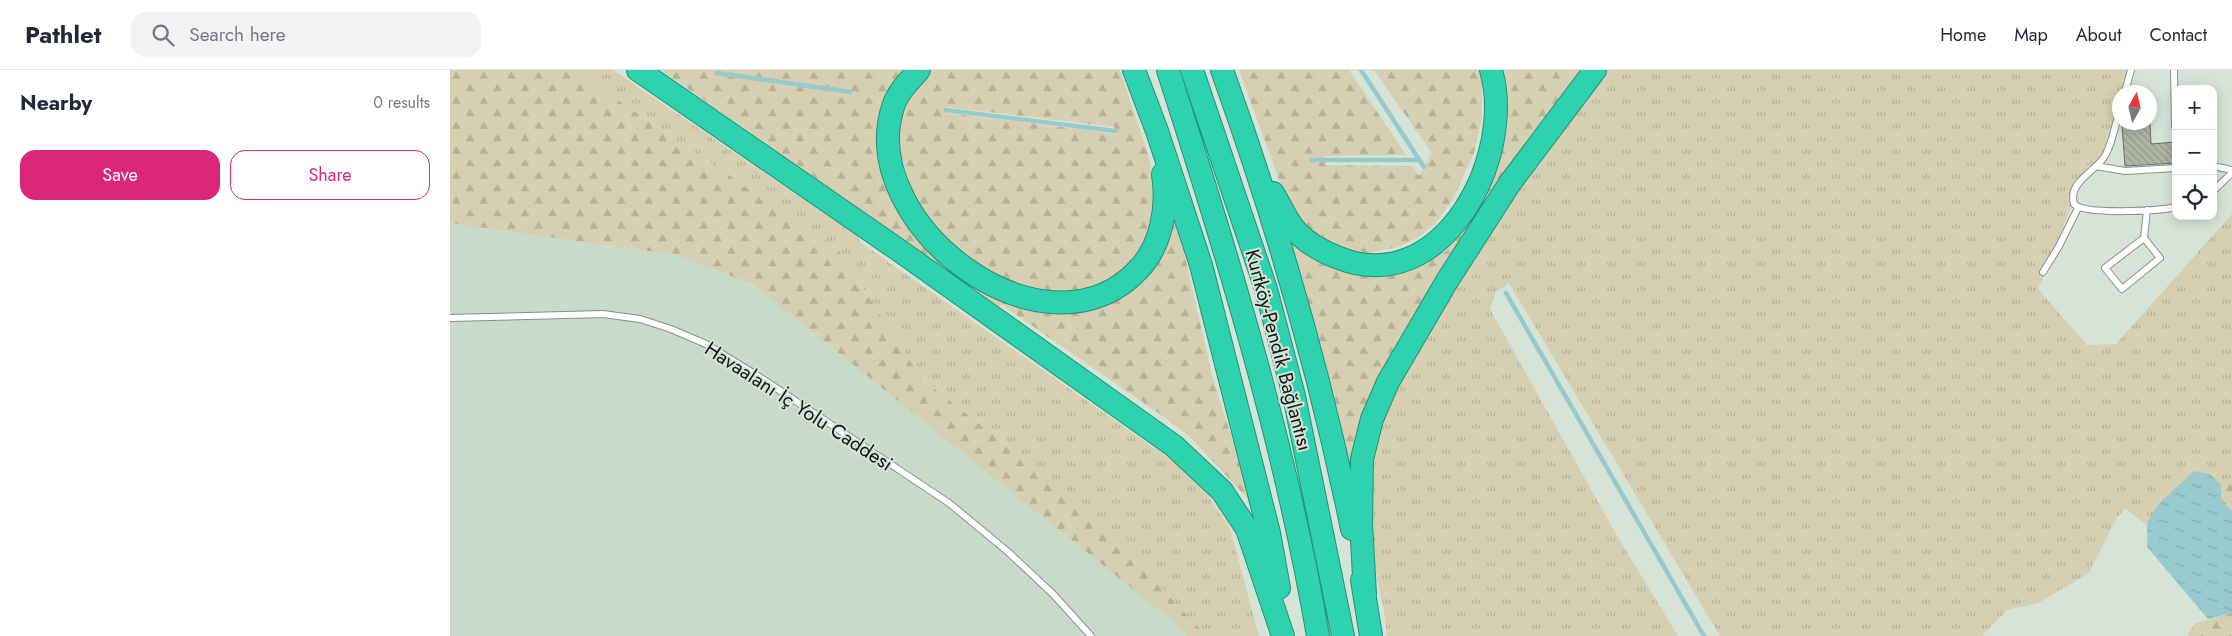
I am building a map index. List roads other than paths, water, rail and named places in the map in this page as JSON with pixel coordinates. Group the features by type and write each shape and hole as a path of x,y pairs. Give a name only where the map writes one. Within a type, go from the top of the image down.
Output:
{"highway":[{"path":"638,70 892,246 1174,446 1222,491 1247,529 1283,636"},
{"path":"919,70 904,87 893,106 888,128 888,153 894,176 901,192 922,225 942,249 968,270 1004,290 1028,300 1078,303 1109,294 1130,278 1147,260 1158,240 1163,218 1165,195 1157,131"},
{"path":"1134,70 1157,131 1201,265 1269,532 1288,636"},
{"name":"Kurtköy-Pendik Bağlantısı","path":"1168,70 1234,280 1270,411 1318,636"},
{"name":"Kurtköy-Pendik Bağlantısı","path":"1192,70 1266,289 1294,396 1343,636"},
{"path":"1222,70 1255,162 1301,315 1339,466 1365,594 1371,636"},
{"path":"1255,162 1296,231 1307,242 1324,252 1356,265 1380,266 1402,262 1421,253 1444,237 1475,191 1486,165 1496,118 1496,96 1491,70"},
{"path":"1365,594 1362,459 1372,419 1388,382 1447,281 1510,183 1595,70"}],"lane":[{"path":"2127,85 2131,70"},
{"path":"2174,70 2174,85"},
{"path":"2078,208 2073,200 2077,188 2085,176 2106,154 2114,130"},
{"path":"2096,166 2125,171 2172,168"},
{"path":"2217,167 2232,172 2217,187"},
{"path":"2078,208 2147,210 2172,207"},
{"path":"2043,272 2062,241 2078,208"},
{"path":"2144,238 2105,268 2122,289 2160,258 2144,238 2147,210"},
{"name":"Havaalanı İç Yolu Caddesi","path":"450,318 603,314 640,320 671,329 706,344 758,376 949,503 1007,550 1047,588 1091,636"}],"water":[{"path":"2194,471 2210,474 2221,485 2221,498 2232,511 2232,613 2208,619 2147,547 2147,527 2153,513 2166,497"}],"waterway":[{"path":"1361,70 1424,167"},
{"path":"717,73 851,92"},
{"path":"946,110 1116,131"},
{"path":"1311,160 1419,160"},
{"path":"1506,293 1704,636"}]}
